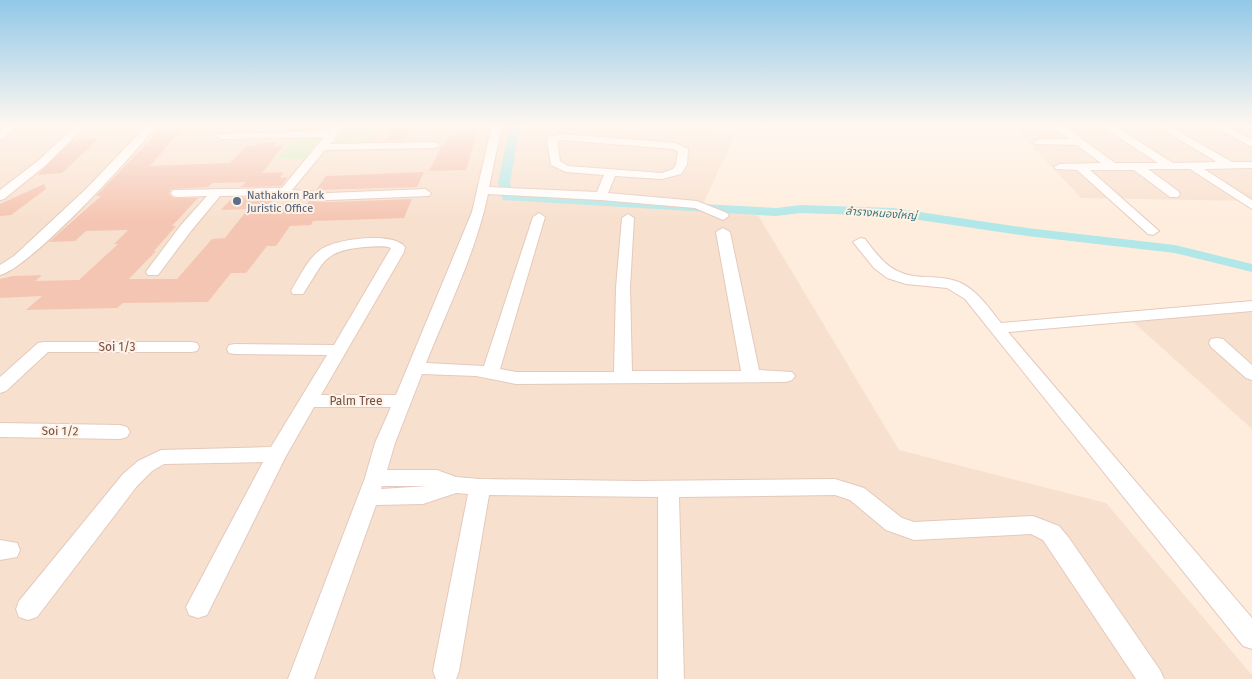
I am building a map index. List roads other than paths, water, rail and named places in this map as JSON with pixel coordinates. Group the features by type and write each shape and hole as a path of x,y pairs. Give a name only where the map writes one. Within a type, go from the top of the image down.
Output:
{"street":[{"path":"0,196 49,157"},
{"path":"0,271 19,260 90,192 123,157"},
{"path":"286,191 315,157"},
{"path":"301,679 375,478 385,443 463,253 484,190 491,157"},
{"path":"554,157 555,163 572,171 662,176 677,174 680,170 682,157"},
{"path":"1100,157 1112,166"},
{"path":"1156,157 1171,166"},
{"path":"1215,157 1230,165"},
{"path":"1136,166 1174,194"},
{"path":"1190,166 1252,205"},
{"path":"1060,167 1249,166"},
{"path":"1080,167 1153,231"},
{"path":"601,196 611,173"},
{"path":"484,190 601,196 685,203 703,206 720,214"},
{"path":"177,193 286,191 296,195 310,196 424,193"},
{"path":"153,272 186,228 217,192"},
{"path":"491,372 539,217"},
{"path":"622,376 623,288 628,218"},
{"path":"723,232 751,376"},
{"path":"198,607 277,454 340,350 397,252 398,246 393,243 382,242 332,247 322,255 298,291"},
{"path":"860,242 880,266 892,276 910,282 949,283 970,296 1252,637"},
{"path":"997,328 1133,314 1252,306"},
{"path":"1217,343 1252,374"},
{"name":"Soi 1/3","path":"0,387 44,347 191,347"},
{"path":"235,348 340,350"},
{"path":"417,368 491,372 516,378 786,376"},
{"name":"Palm Tree","path":"310,401 402,401"},
{"name":"Soi 1/2","path":"0,430 120,432"},
{"path":"28,610 130,480 145,466 161,458 178,456 277,454"},
{"path":"375,478 437,478 454,485 480,487 668,489 834,487 857,494 894,524 914,531 1033,525 1050,533 1060,545 1152,679"},
{"path":"368,497 426,496 438,494 454,485"},
{"path":"446,671 480,487"},
{"path":"668,489 672,679"}],"waterway":[{"name":"ลำรางหนองใหญ่","path":"505,187 504,183 509,157"},
{"name":"ลำรางหนองใหญ่","path":"507,195 507,197 776,212 801,209 893,212 1027,232 1175,249 1252,268"}],"place":[{"name":"Nathakorn Park Juristic Office","path":"237,201"}]}
